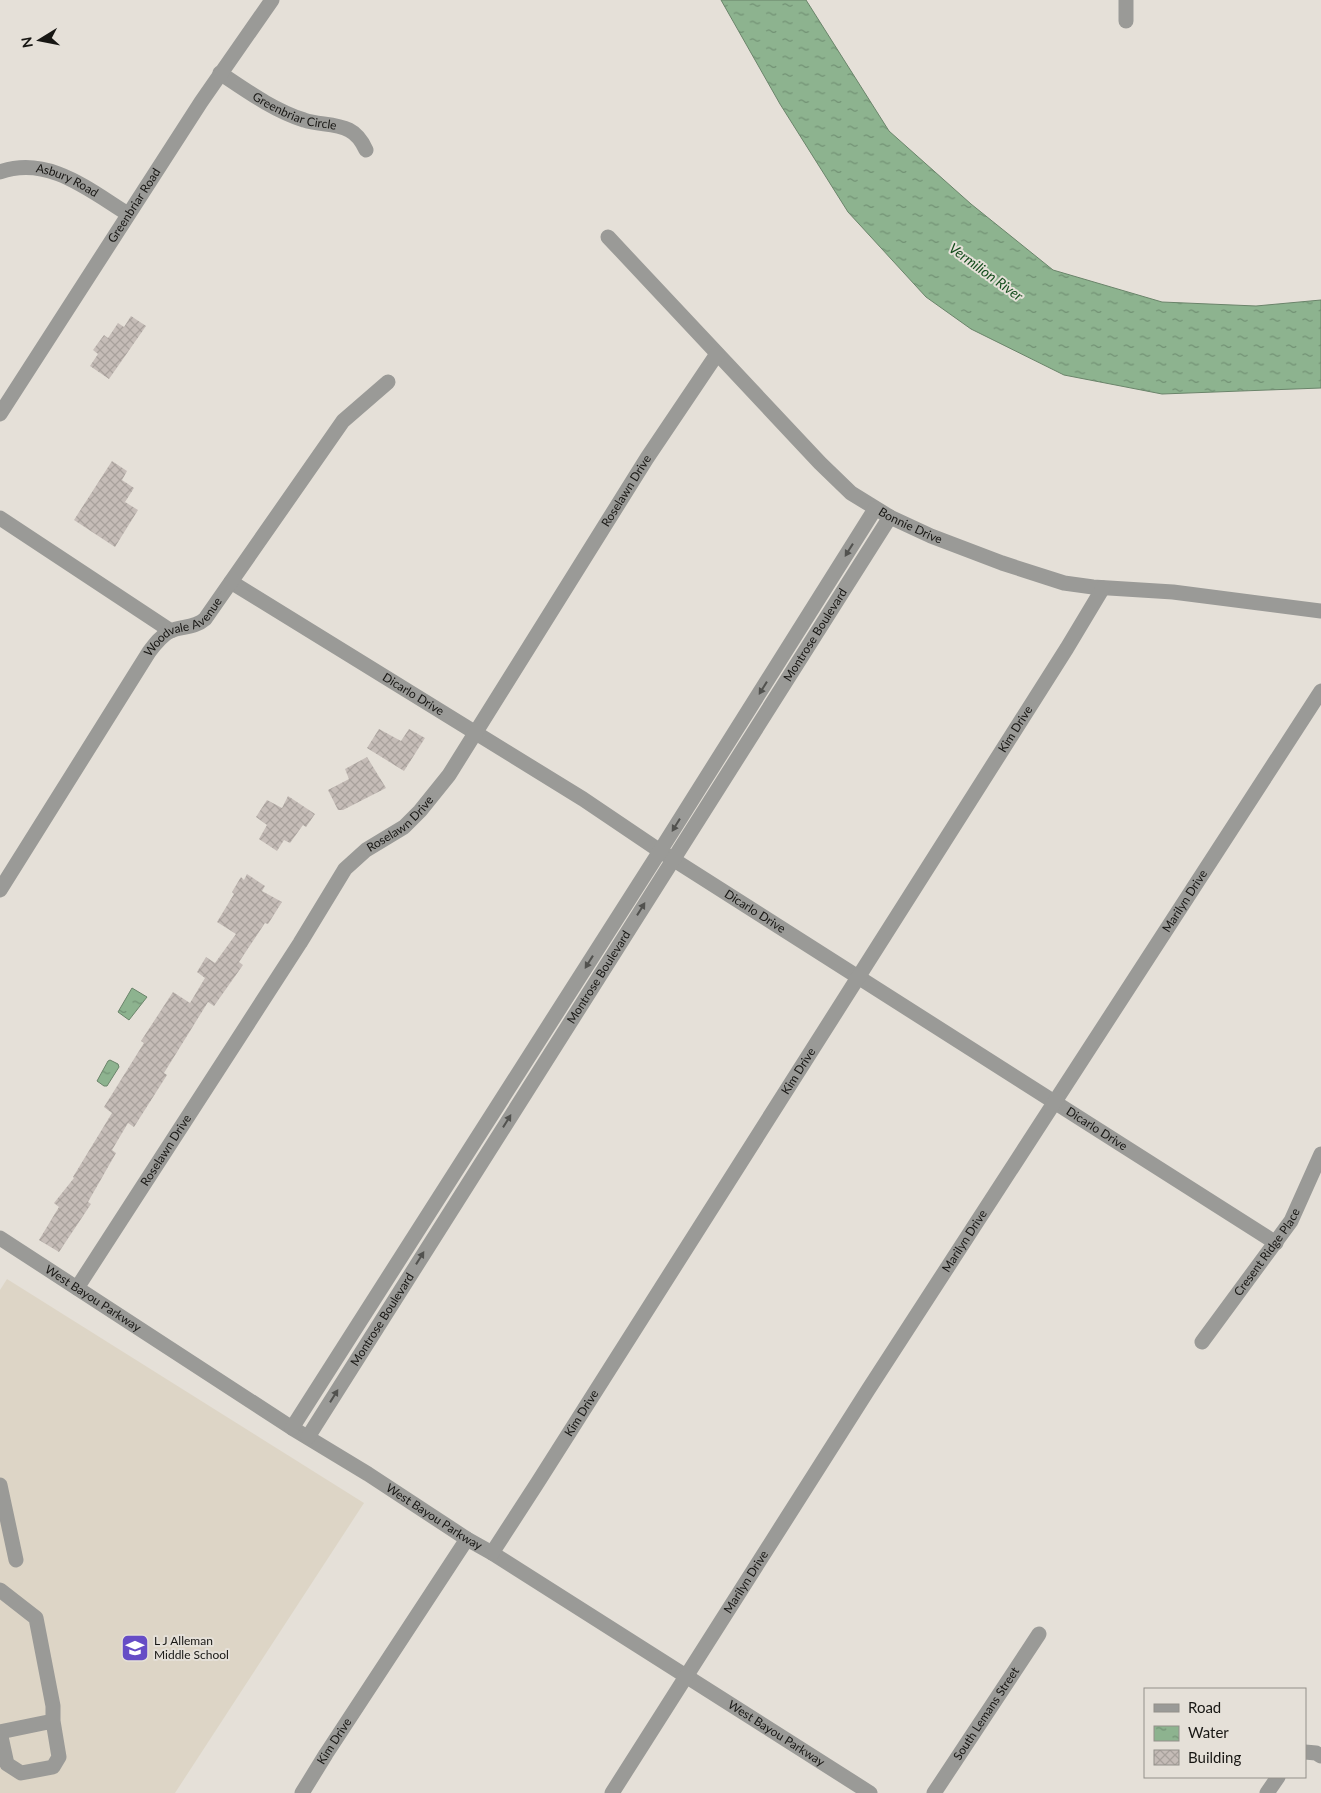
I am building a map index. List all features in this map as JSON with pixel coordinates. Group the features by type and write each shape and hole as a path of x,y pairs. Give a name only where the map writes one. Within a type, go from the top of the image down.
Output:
{"street":[{"name":"Greenbriar Road","path":"0,414 128,214 220,74 272,0"},
{"path":"1126,0 1126,21"},
{"name":"Greenbriar Circle","path":"220,74 265,103 285,113 316,124 340,126 349,130 362,142 366,150"},
{"name":"Asbury Road","path":"0,172 33,167 57,173 73,180 128,214"},
{"name":"Bonnie Drive","path":"608,237 820,464 851,493 890,517 931,536 1039,576 1064,583 1102,588 1138,588 1321,612"},
{"name":"Roselawn Drive","path":"77,1288 295,951 345,869 366,850 404,826 420,811 449,775 648,458 717,354"},
{"name":"Woodvale Avenue","path":"0,890 149,652 161,637 171,630 201,622 343,421 388,382"},
{"name":"Montrose Boulevard","path":"308,1437 666,855 875,509"},
{"name":"Montrose Boulevard","path":"292,1428 666,855 890,517"},
{"path":"0,518 171,630"},
{"name":"Dicarlo Drive","path":"231,582 583,799 666,855 1276,1243"},
{"name":"Kim Drive","path":"492,1552 1068,648 1102,588"},
{"name":"Marilyn Drive","path":"612,1793 1321,691"},
{"name":"Cresent Ridge Place","path":"1202,1342 1291,1221 1321,1154"},
{"name":"West Bayou Parkway","path":"3,1246 77,1288 292,1428 492,1552 870,1793"},
{"path":"0,1485 16,1560"},
{"name":"Kim Drive","path":"302,1793 467,1538"},
{"path":"0,1590 36,1618 53,1706 53,1722"},
{"name":"South Lemans Street","path":"934,1793 1040,1634"},
{"path":"1306,1752 1316,1753 1321,1756"},
{"path":"1267,1793 1277,1778"}],"shaded area":[{"name":"L J Alleman Middle School","path":"7,1279 364,1503 175,1793 0,1793 0,1290"}],"water":[{"name":"Vermilion River","path":"721,0 806,0 889,131 971,204 1053,270 1162,302 1256,306 1321,300 1321,388 1162,394 1064,375 971,329 926,297 848,212 780,104"},
{"path":"132,988 147,997 129,1020 118,1012"},
{"path":"110,1060 118,1064 119,1067 107,1086 104,1086 97,1081"}],"building":[{"path":"131,316 146,326 109,379 90,366 98,354 93,350 104,335 108,338 118,323 124,327"},
{"path":"112,461 127,471 122,480 134,488 125,502 138,510 115,547 74,520"},
{"path":"379,729 401,741 409,729 425,738 404,771 367,748"},
{"path":"367,757 386,788 343,810 338,810 328,790 349,779 345,769"},
{"path":"288,796 315,814 306,827 303,825 290,843 284,840 277,851 259,839 267,825 256,817 267,800 282,808"},
{"path":"247,874 265,886 262,891 282,902 268,924 265,923 239,962 243,965 214,1006 208,1002 164,1073 167,1075 134,1127 128,1123 112,1150 116,1153 88,1202 91,1204 59,1252 39,1240 59,1207 54,1203 74,1178 112,1113 104,1107 144,1043 141,1041 173,992 190,1003 205,978 197,972 206,957 215,963 236,934 217,922 234,894 232,892 241,877 244,880"}],"place":[{"name":"L J Alleman Middle School","path":"135,1648"}]}
